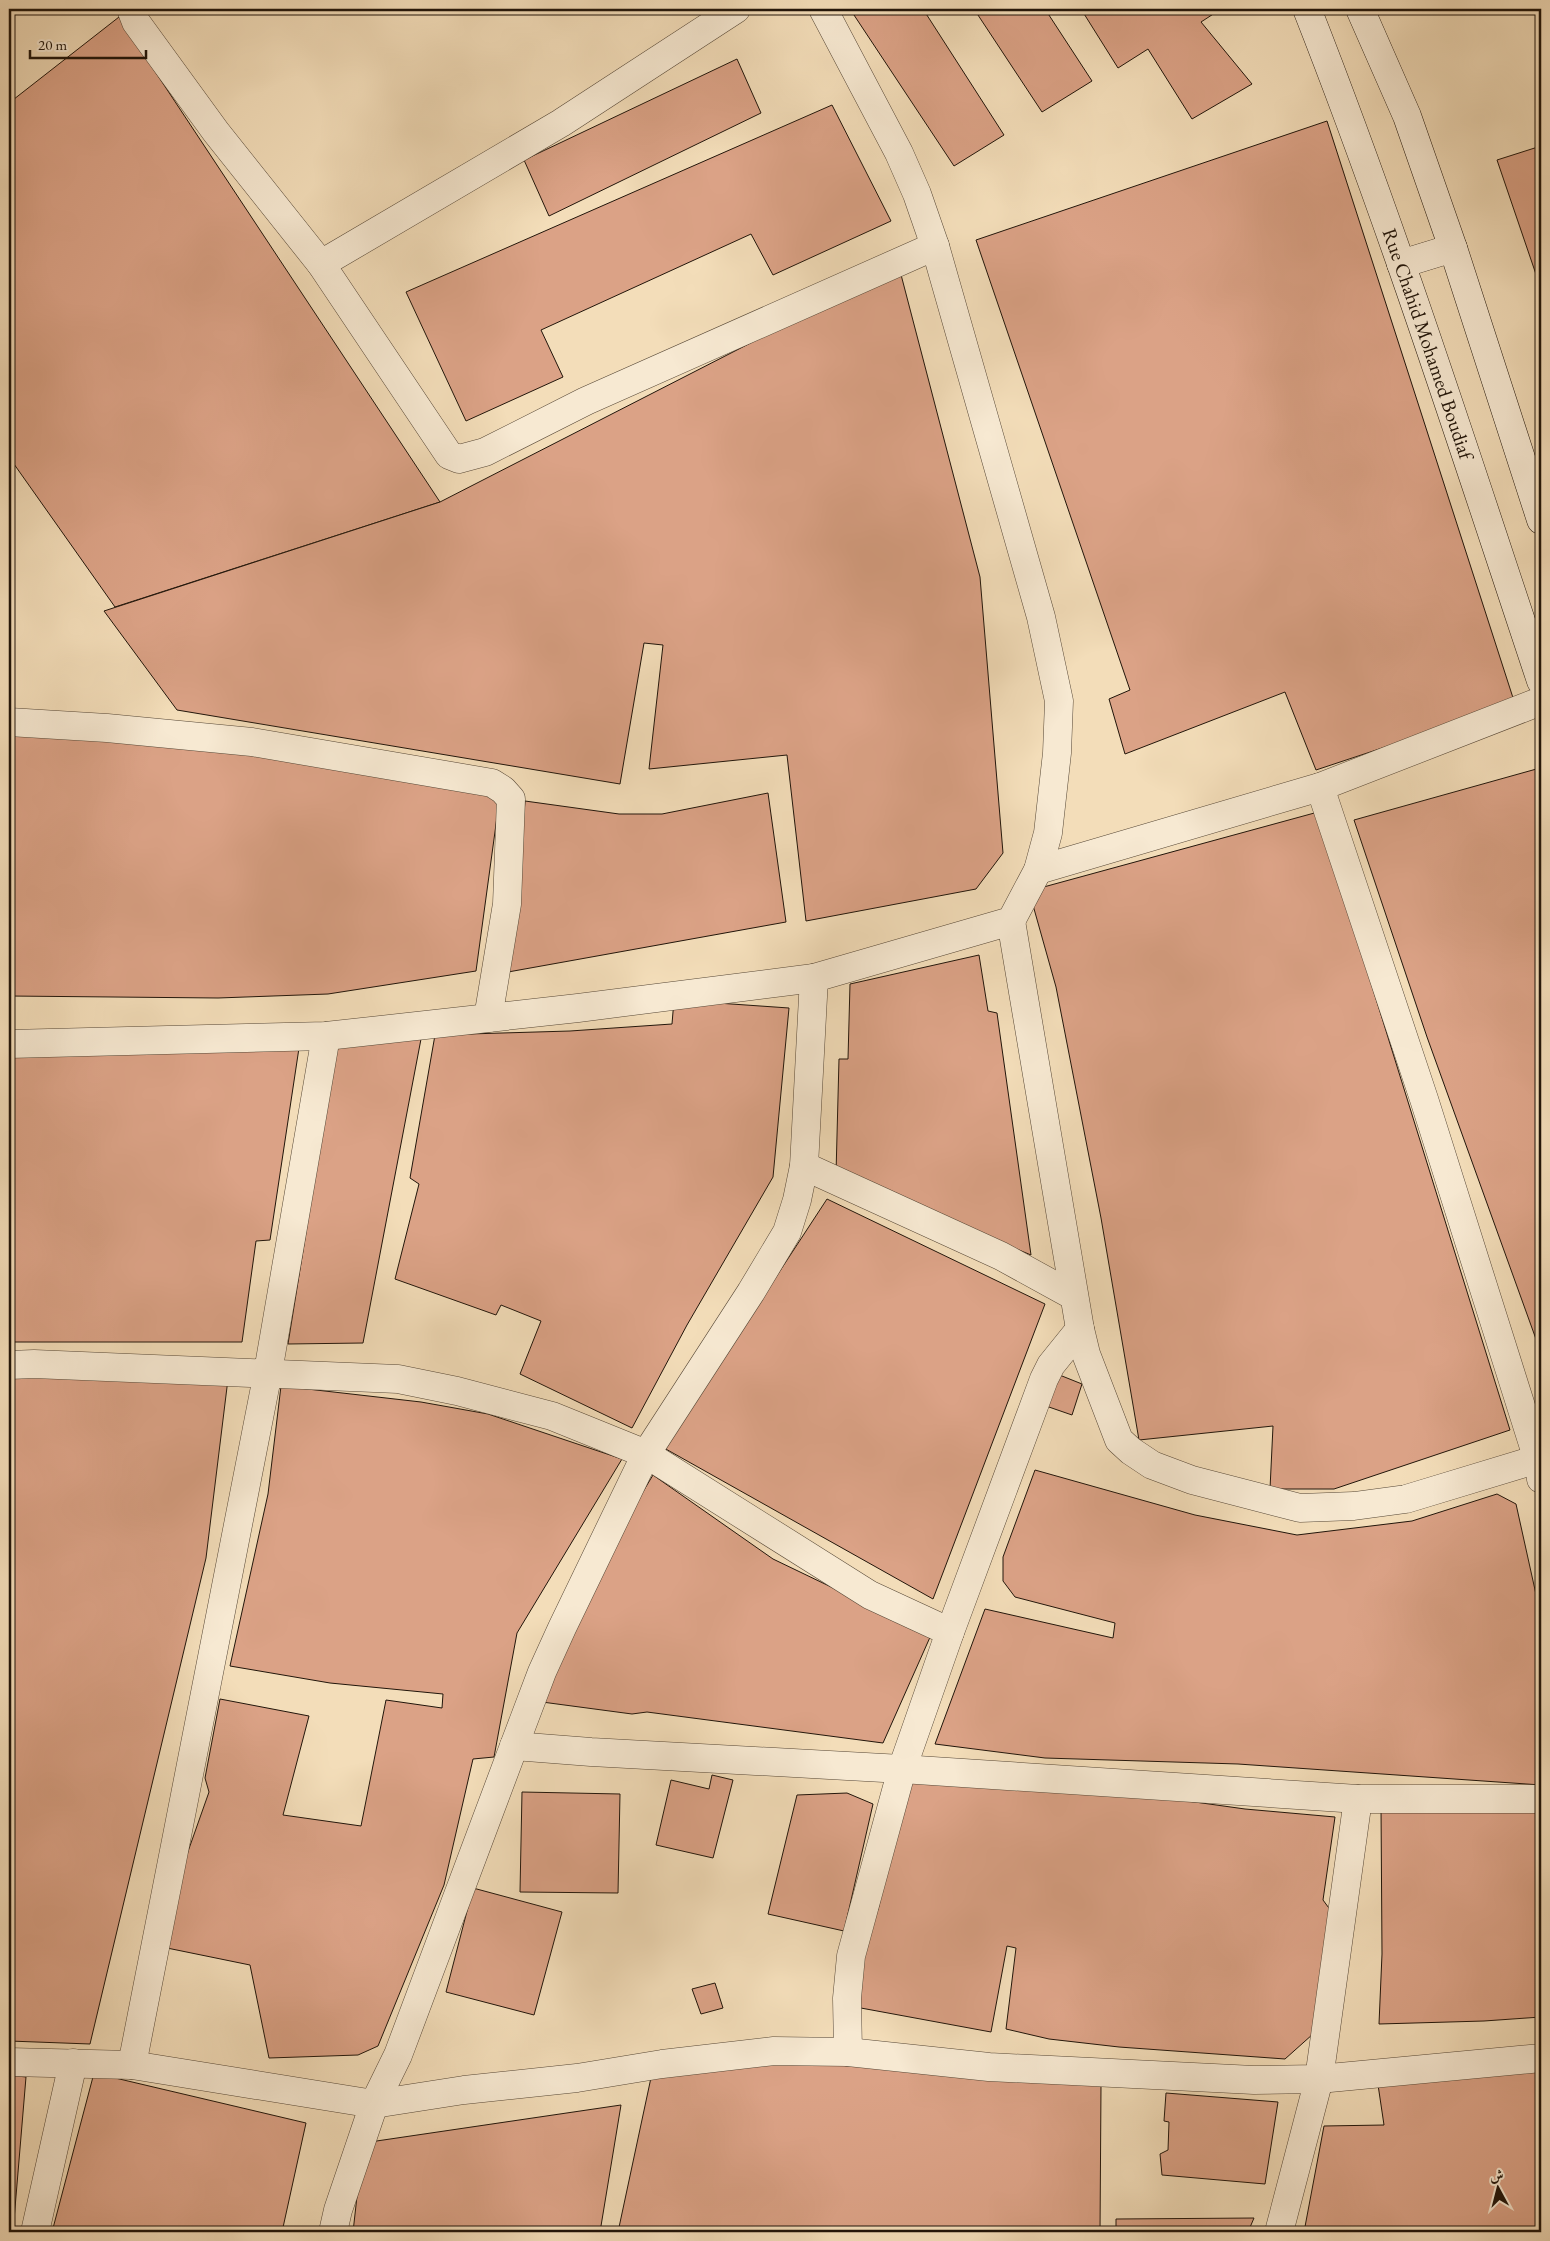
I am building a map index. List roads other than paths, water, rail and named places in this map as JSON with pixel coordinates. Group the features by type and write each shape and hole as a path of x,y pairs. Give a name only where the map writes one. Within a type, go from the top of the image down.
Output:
{"street":[{"path":"131,9 136,22 216,132 321,264 449,455 459,459 485,452 586,401 935,246"},
{"path":"321,264 561,122 736,9"},
{"path":"823,9 898,153 917,194 935,246 1041,617 1059,701 1057,754 1048,833 1038,870 1010,921 1072,1295 1086,1354 1119,1440 1131,1451 1152,1465 1192,1480 1300,1508 1354,1506 1406,1499 1540,1466 1424,1099 1320,787"},
{"name":"Rue Chahid Mohamed Boudiaf","path":"1307,9 1340,94 1401,264 1541,681"},
{"path":"1360,9 1407,116 1453,248 1541,520"},
{"path":"1401,264 1453,248"},
{"path":"1038,870 1320,787 1541,701"},
{"path":"9,722 107,728 252,742 492,783 503,790 511,799 507,904 488,1018"},
{"path":"9,1044 326,1036 814,978 1010,921"},
{"path":"333,2232 338,2210 374,2104 398,2056 546,1663 646,1454 751,1292 787,1232 797,1200 804,1166 814,978"},
{"path":"132,2065 268,1372 326,1036"},
{"path":"804,1166 1001,1256 1072,1295"},
{"path":"848,2052 847,1998 851,1956 902,1769 950,1632 1044,1379 1051,1365 1080,1329"},
{"path":"9,1365 34,1364 268,1372 398,1379 457,1391 552,1416 646,1454 870,1595 950,1632"},
{"path":"514,1746 1358,1799 1541,1799"},
{"path":"1279,2232 1319,2080 1358,1799"},
{"path":"9,2062 132,2065 374,2104 464,2090 577,2078 662,2064 774,2051 848,2052 990,2067 1254,2080 1319,2080 1541,2058"},
{"path":"35,2232 73,2063"}]}
